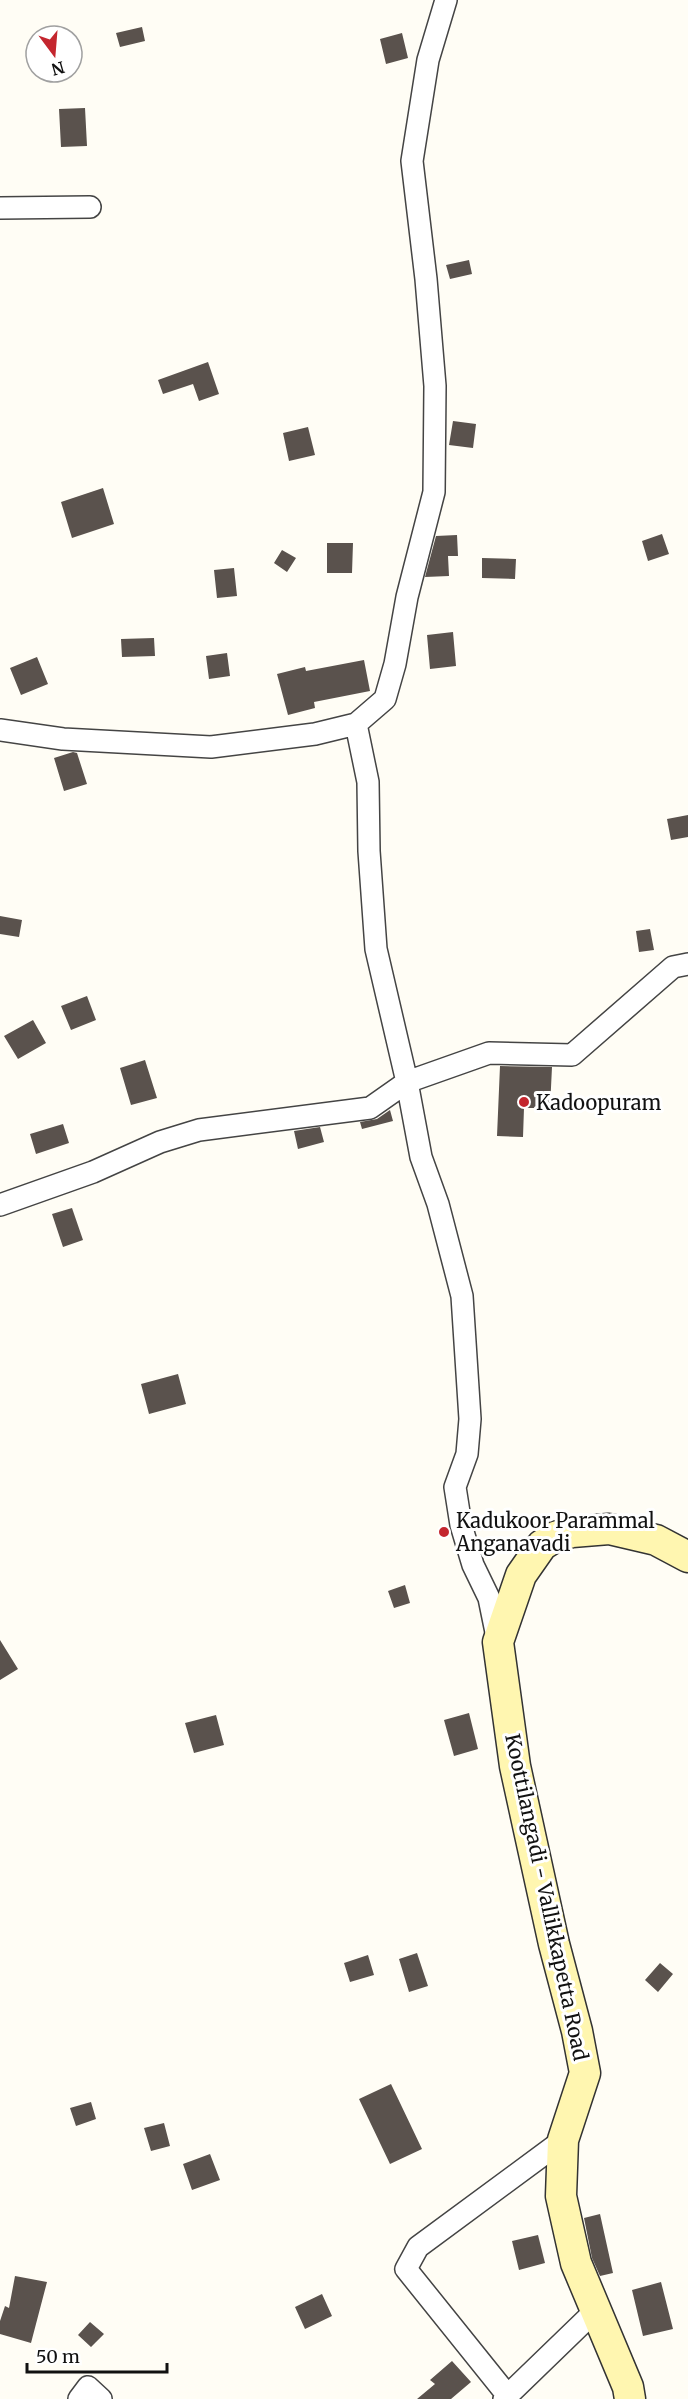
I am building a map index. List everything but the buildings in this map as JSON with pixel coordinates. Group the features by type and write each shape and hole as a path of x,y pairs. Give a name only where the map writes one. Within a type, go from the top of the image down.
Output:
{"main road":[{"name":"Koottilangadi - Vallikkapetta Road","path":"630,2399 628,2387 576,2264 561,2196 563,2140 585,2073 515,1766 498,1642 521,1575 542,1545 555,1537 572,1532 609,1529 656,1540 688,1557"}],"street":[{"path":"0,730 63,739 211,747 315,734 356,724 384,699 395,664 406,597 434,492 435,386 426,279 411,161 428,60 446,0"},
{"path":"0,208 90,207"},
{"path":"356,724 368,782 369,851 376,949 407,1082 421,1158 438,1204 462,1296 470,1419 467,1454 455,1487 461,1525 473,1565 489,1598 498,1642"},
{"path":"0,1205 93,1172 125,1156 199,1130 370,1108 407,1082 489,1053 572,1055 673,967 688,964"},
{"path":"563,2140 418,2247 406,2269 506,2398 596,2310"},
{"path":"79,2399 88,2387 100,2399"}],"place":[{"name":"Kadoopuram","path":"524,1102"},
{"name":"Kadukoor Parammal Anganavadi","path":"444,1532"}]}
